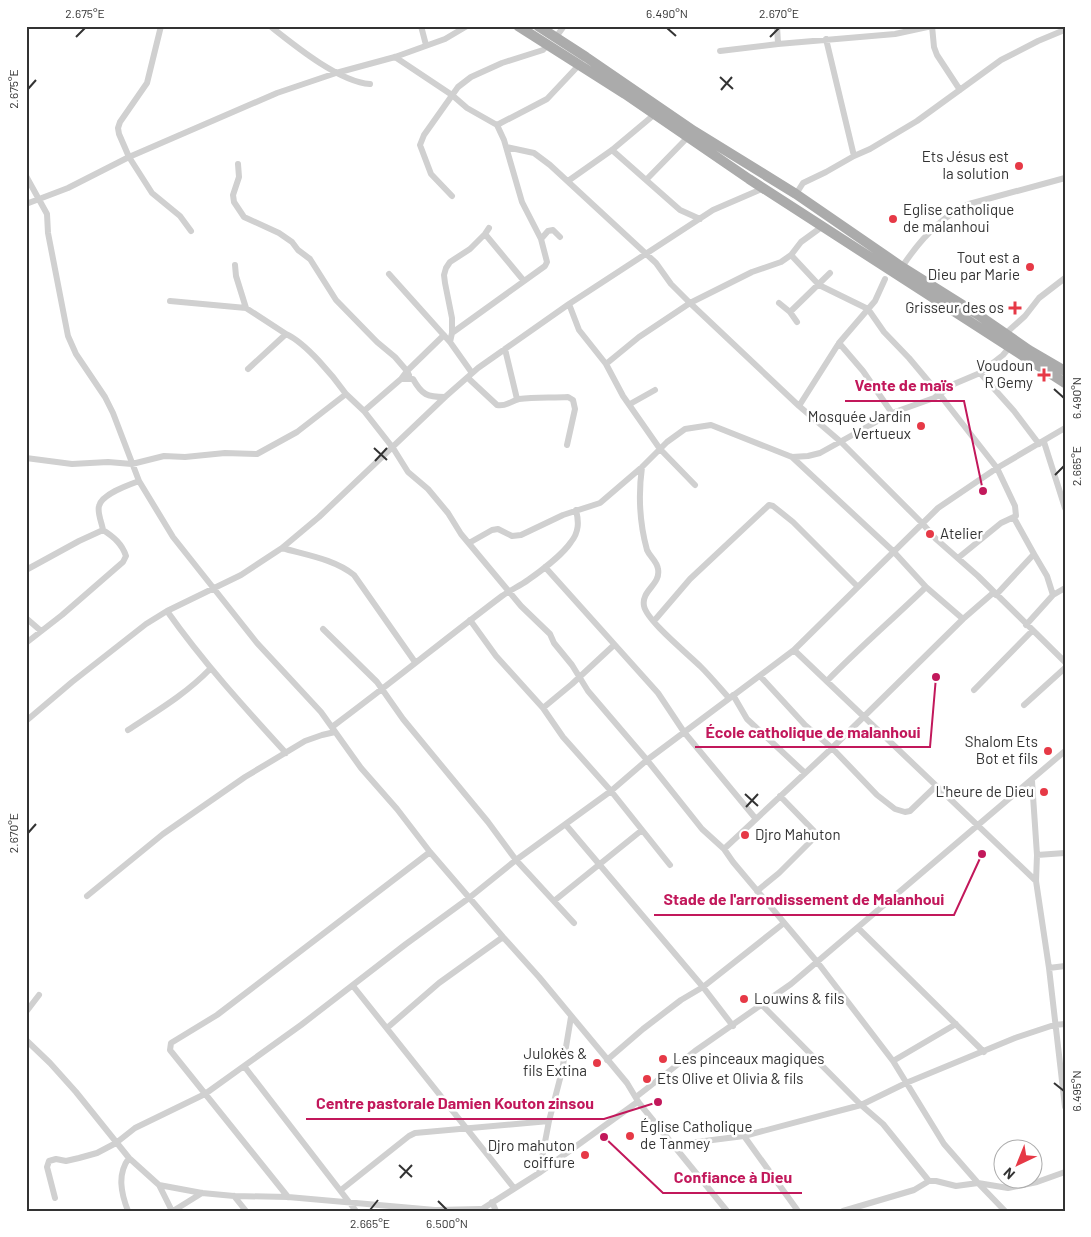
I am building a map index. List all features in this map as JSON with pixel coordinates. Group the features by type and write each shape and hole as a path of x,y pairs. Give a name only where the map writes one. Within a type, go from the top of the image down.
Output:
{"main road":[{"path":"518,26 1065,383"},
{"path":"538,26 694,131 796,194 902,267 1065,371"}],"street":[{"path":"160,26 147,83 120,122 118,128 129,157 152,193 180,216 191,231"},
{"path":"270,26 288,41 336,73 362,83 370,84"},
{"path":"420,26 426,44"},
{"path":"26,204 68,188 129,157 277,92 395,57 426,44 445,39 467,26"},
{"path":"556,37 564,26"},
{"path":"776,26 778,44"},
{"path":"720,51 826,39 896,34 932,26 934,46 960,90"},
{"path":"796,194 803,183 870,149 917,122 1001,60 1064,30"},
{"path":"826,39 854,156"},
{"path":"452,196 432,174 420,145 424,135 458,87 471,77 502,63 543,50 548,45"},
{"path":"395,57 452,95 466,108 497,125 506,147 522,202 541,239 547,262 546,266 452,333"},
{"path":"497,125 547,99 579,65"},
{"path":"568,181 612,150 655,114"},
{"path":"646,180 688,137"},
{"path":"506,147 540,156 568,181 656,263 671,284 690,303 840,442 922,523 936,540 958,558 1065,662"},
{"path":"612,150 680,210 700,219"},
{"path":"238,164 239,177 233,195 234,202 244,217 279,233 292,242 298,250 310,259 336,300 377,342 395,357 420,390 432,397 444,397"},
{"path":"26,176 46,214 68,336 76,354 105,397 139,481 173,538 267,655 321,712 361,768 397,809 430,852 539,977 627,1083 673,1145 728,1211"},
{"path":"902,267 913,250 936,226 960,208 1065,178"},
{"path":"26,721 133,634 167,611 214,590 282,548 319,517 444,397 505,349 569,304 713,210 764,188"},
{"path":"606,364 652,328 690,303 752,272 781,262 791,255 801,242 823,226"},
{"path":"541,239 548,231 553,230 560,237"},
{"path":"450,342 452,318 444,275 446,268 450,262 464,254 487,231 524,281"},
{"path":"791,255 819,286 868,310 884,332 940,395 996,468 1008,489 1016,510 1014,518 1046,576 1053,595"},
{"path":"235,265 236,276 246,308"},
{"path":"790,312 819,286 830,273"},
{"path":"389,274 450,342 470,375 496,405 503,406 517,399 568,397 573,400 575,409 567,445"},
{"path":"1005,334 1025,316 1039,298 1065,278"},
{"path":"799,406 839,343 875,301 885,279"},
{"path":"170,301 246,308 293,337 333,377 393,448 408,472 428,489 448,513 461,534 533,619 550,634 554,643 580,677 588,691 684,804 702,829 724,850 818,962 893,1061 944,1144 1005,1211"},
{"path":"779,303 790,312 797,322"},
{"path":"569,304 579,330 606,364 618,387 660,449 695,485"},
{"path":"248,369 286,334"},
{"path":"364,412 401,380 407,371 444,335"},
{"path":"839,343 863,371 892,413"},
{"path":"792,458 820,452 892,413 940,395 954,384 980,373 1009,348"},
{"path":"505,349 517,399"},
{"path":"980,373 1041,443 1065,508"},
{"path":"401,380 413,380"},
{"path":"630,404 654,390"},
{"path":"26,458 72,464 108,462 132,464 164,456 184,457 225,453 257,454 297,432 346,394"},
{"path":"469,543 492,530 498,529 512,536 521,535 576,510 600,503 685,429 711,426 792,458 894,552 926,587 963,619"},
{"path":"54,1198 47,1167 49,1161 79,1158 96,1153 116,1143 135,1128 205,1094 244,1066 353,986 516,860 611,791 647,760 794,650 938,508 996,468 1065,428"},
{"path":"642,467 639,492 640,517 649,554 655,561 659,572 658,577 646,593 644,599 647,615 731,697 747,719 805,773"},
{"path":"26,643 62,615 123,562 126,556 124,550 113,536 103,530 99,506 102,499 139,481"},
{"path":"654,621 690,579 769,505 793,522 858,587"},
{"path":"88,896 194,811 245,777 314,737 334,729 509,590 527,581 545,567 571,543 577,532 576,510"},
{"path":"958,558 1001,523 1014,518"},
{"path":"26,570 103,530"},
{"path":"282,548 336,564 354,575 416,662"},
{"path":"724,850 832,748 963,619 995,594 1034,554"},
{"path":"545,567 658,693 684,732 756,820"},
{"path":"827,681 926,587"},
{"path":"1026,625 1053,595 1065,588"},
{"path":"167,611 210,669 286,753"},
{"path":"26,618 41,631"},
{"path":"470,620 496,656 543,708 564,738 611,791 670,865"},
{"path":"323,629 383,689 403,719 488,822 516,860 574,923"},
{"path":"974,690 1032,630"},
{"path":"543,708 614,646"},
{"path":"794,650 1036,882"},
{"path":"1024,704 1065,668"},
{"path":"128,730 173,701 210,669"},
{"path":"760,676 805,725 832,748 886,803 901,812 910,811 936,786"},
{"path":"159,1184 202,1193 234,1196 349,1201 435,1210 479,1210 539,1173 636,1103 695,1051 733,1026 818,962 1065,751"},
{"path":"1032,781 1037,855 1036,882 1049,968 1054,1025 1065,1107"},
{"path":"757,891 779,873 815,835 814,831 780,796"},
{"path":"566,825 703,987 733,1026"},
{"path":"554,901 642,830"},
{"path":"288,1197 170,1050 172,1043 216,1015 430,852"},
{"path":"1037,855 1065,853"},
{"path":"607,1060 681,1000 703,987 784,923"},
{"path":"858,928 984,1052"},
{"path":"387,1028 439,983 503,937"},
{"path":"1049,968 1065,966"},
{"path":"353,986 514,1188"},
{"path":"26,1012 39,995"},
{"path":"762,1005 861,1106 883,1124 929,1182"},
{"path":"539,1173 549,1121 562,1071 571,1017"},
{"path":"893,1061 956,1024"},
{"path":"673,1145 744,1136 861,1106 906,1083 1015,1038 1054,1025 1065,1024"},
{"path":"26,1040 76,1092 129,1158 159,1184 173,1211 202,1193"},
{"path":"244,1066 356,1211"},
{"path":"341,1190 409,1136 421,1132 549,1121"},
{"path":"744,1136 798,1211"},
{"path":"128,1211 124,1200 120,1175 124,1164 129,1158"},
{"path":"843,1211 914,1190 929,1182 936,1181 956,1186 978,1183 1008,1188 1037,1182 1065,1172"},
{"path":"234,1196 246,1211"},
{"path":"492,1202 496,1211"}],"place":[{"name":"Ets Jésus est la solution","path":"1019,166"},
{"name":"Eglise catholique de malanhoui","path":"893,219"},
{"name":"Tout est a Dieu par Marie","path":"1030,267"},
{"name":"Grisseur des os","path":"1015,308"},
{"name":"Voudoun R Gemy","path":"1044,375"},
{"name":"Mosquée Jardin Vertueux","path":"921,426"},
{"name":"Vente de maïs","path":"983,491"},
{"name":"Atelier","path":"930,534"},
{"name":"École catholique de malanhoui","path":"936,677"},
{"name":"Shalom Ets Bot et fils","path":"1048,751"},
{"name":"L'heure de Dieu","path":"1044,792"},
{"name":"Djro Mahuton","path":"745,835"},
{"name":"Stade de l'arrondissement de Malanhoui","path":"982,854"},
{"name":"Louwins & fils","path":"744,999"},
{"name":"Les pinceaux magiques","path":"663,1059"},
{"name":"Julokès & fils Extina","path":"597,1063"},
{"name":"Ets Olive et Olivia & fils","path":"647,1079"},
{"name":"Centre pastorale Damien Kouton zinsou","path":"658,1102"},
{"name":"Église Catholique de Tanmey","path":"630,1136"},
{"name":"Confiance à Dieu","path":"604,1137"},
{"name":"Djro mahuton coiffure","path":"585,1155"}]}
